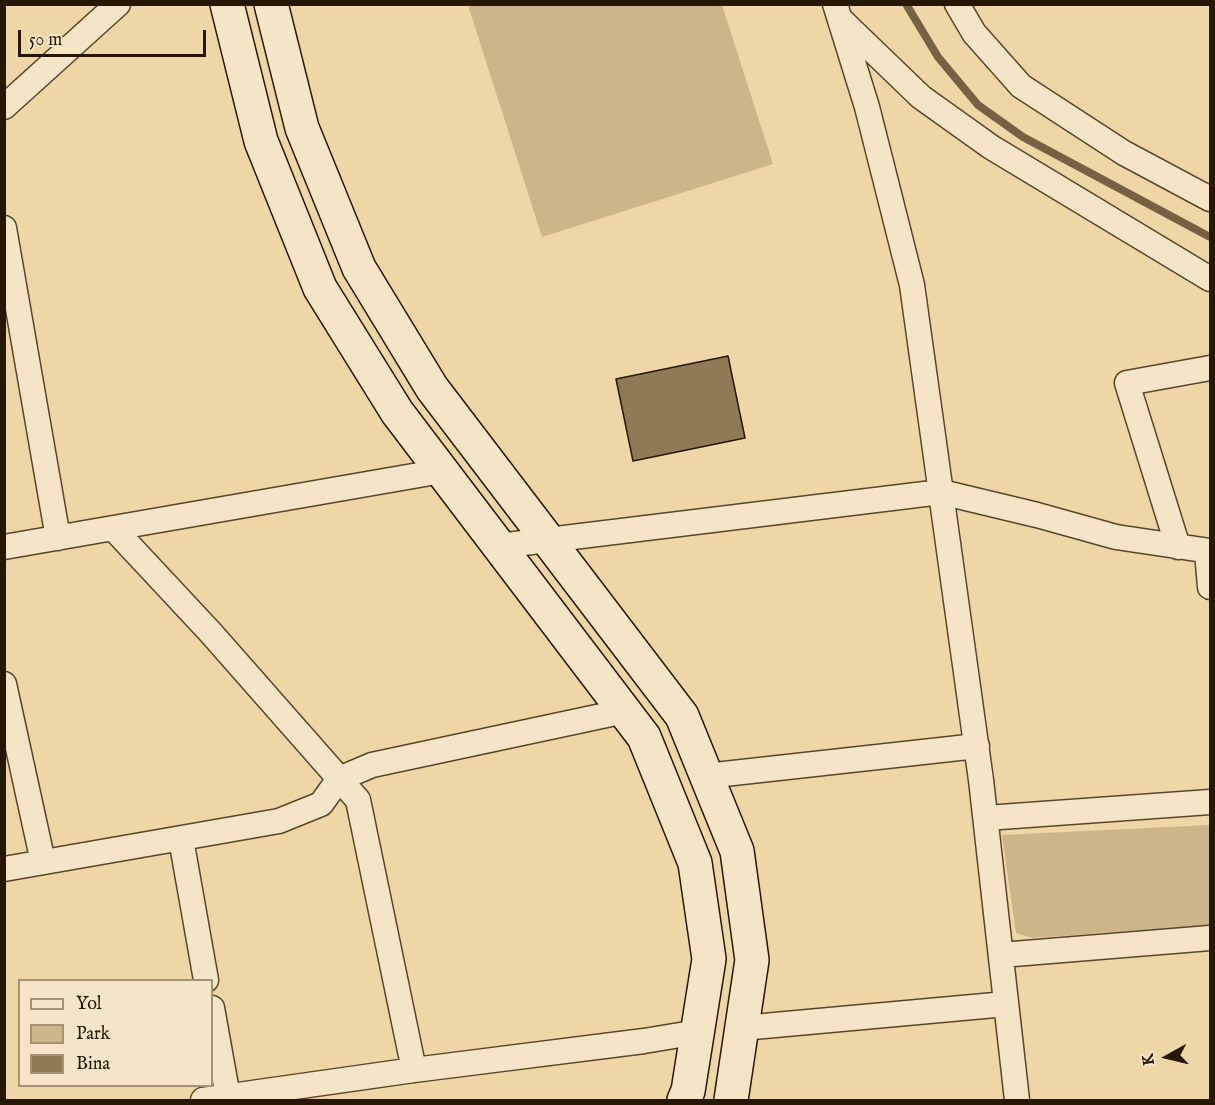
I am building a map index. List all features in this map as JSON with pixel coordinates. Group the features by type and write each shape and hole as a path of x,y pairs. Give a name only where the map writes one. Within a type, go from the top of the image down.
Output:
{"main road":[{"path":"227,4 261,141 320,288 397,412 644,737 696,862 709,959 688,1091 684,1101"},
{"path":"271,4 302,128 359,268 432,388 682,716 737,851 745,905 752,960 731,1101"}],"street":[{"path":"4,107 117,4"},
{"path":"957,4 974,33 1021,86 1125,153 1210,199"},
{"path":"837,11 921,97 991,147 1210,279"},
{"path":"837,11 867,106 912,285 977,746 1017,1101"},
{"path":"4,228 58,538"},
{"path":"1178,547 1127,383 1210,368"},
{"path":"4,546 442,471"},
{"path":"499,546 941,492 1116,537 1209,552 1210,587"},
{"path":"113,528 211,633 358,800 414,1070"},
{"path":"4,684 43,862"},
{"path":"4,869 279,821 321,804 339,779 372,765 625,711"},
{"path":"706,776 977,746"},
{"path":"986,818 1210,802"},
{"path":"181,838 206,979"},
{"path":"1001,955 1210,938"},
{"path":"742,1028 1006,1004"},
{"path":"213,1014 228,1097"},
{"path":"203,1101 698,1032"}],"green space":[{"path":"468,5 722,5 773,164 542,237"},
{"path":"1210,825 1210,925 1033,938 1016,933 1002,835"}],"building":[{"path":"728,356 745,438 633,461 616,379"}],"waterway":[{"path":"906,4 938,57 978,105 1023,137 1210,237"}]}
